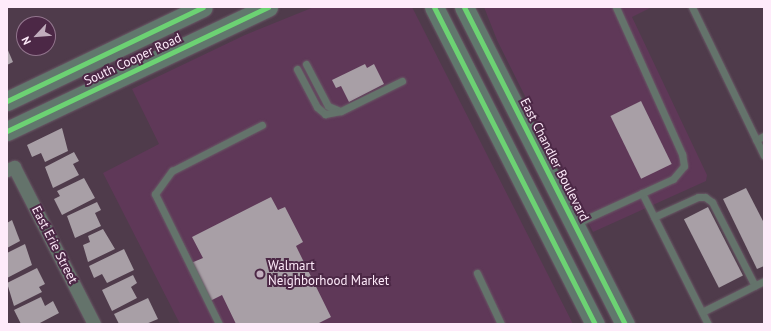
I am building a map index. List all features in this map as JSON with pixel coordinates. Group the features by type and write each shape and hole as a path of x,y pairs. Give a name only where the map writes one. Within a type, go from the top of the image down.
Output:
{"main road":[{"name":"South Cooper Road","path":"7,101 203,7"},
{"name":"South Cooper Road","path":"7,132 268,7"},
{"path":"434,7 595,324"},
{"name":"East Chandler Boulevard","path":"464,7 625,324"},
{"path":"137,39 149,64"},
{"path":"550,236 574,224"}],"street":[{"name":"East Erie Street","path":"10,168 94,324"}],"lane":[{"path":"574,224 673,178 684,166 682,154 616,7"},
{"path":"692,7 764,156"},
{"path":"306,64 328,106 341,111"},
{"path":"297,69 320,112 330,114 341,111 402,81"},
{"path":"219,324 155,194 172,171 262,125"},
{"path":"756,140 764,136"},
{"path":"642,193 708,324"},
{"path":"654,217 698,197 705,197 712,202 755,286"},
{"path":"477,273 501,324"},
{"path":"702,312 764,281"}],"shaded area":[{"path":"314,7 412,7 573,324 180,324 103,173 159,144 132,89 245,35"},
{"path":"484,7 652,7 632,17 707,175 706,181 593,232 497,40"}],"building":[{"path":"7,48 13,62 7,65"},
{"path":"365,64 367,68 374,64 384,84 349,102 341,86 336,88 332,80"},
{"path":"641,101 672,164 641,179 610,116"},
{"path":"62,128 68,151 45,162 41,153 32,157 27,145"},
{"path":"74,152 79,161 73,164 79,175 53,188 45,167"},
{"path":"84,178 95,198 62,215 54,199 60,196 57,191"},
{"path":"746,188 764,223 764,266 757,269 723,199"},
{"path":"271,197 278,210 285,207 303,242 296,246 331,317 317,324 236,324 222,295 210,301 191,263 203,258 192,237"},
{"path":"97,202 101,210 95,213 101,226 75,238 67,216"},
{"path":"708,207 743,276 719,288 684,219"},
{"path":"12,220 20,241 7,248 7,223"},
{"path":"103,229 115,249 88,262 83,245 90,242 88,236"},
{"path":"25,244 32,265 7,278 7,253"},
{"path":"124,249 134,270 107,283 102,274 94,278 89,266"},
{"path":"37,268 45,284 39,287 42,292 14,306 7,283"},
{"path":"133,275 137,283 131,287 137,298 112,311 102,290"},
{"path":"41,297 45,306 53,301 59,313 38,324 21,324 14,310"},
{"path":"148,298 158,319 146,324 119,324 114,314"}],"cycle path":[{"path":"7,101 203,7"},
{"path":"7,131 268,7"},
{"path":"434,7 595,324"},
{"path":"464,7 625,324"}],"place":[{"name":"Walmart Neighborhood Market","path":"260,274"}]}
